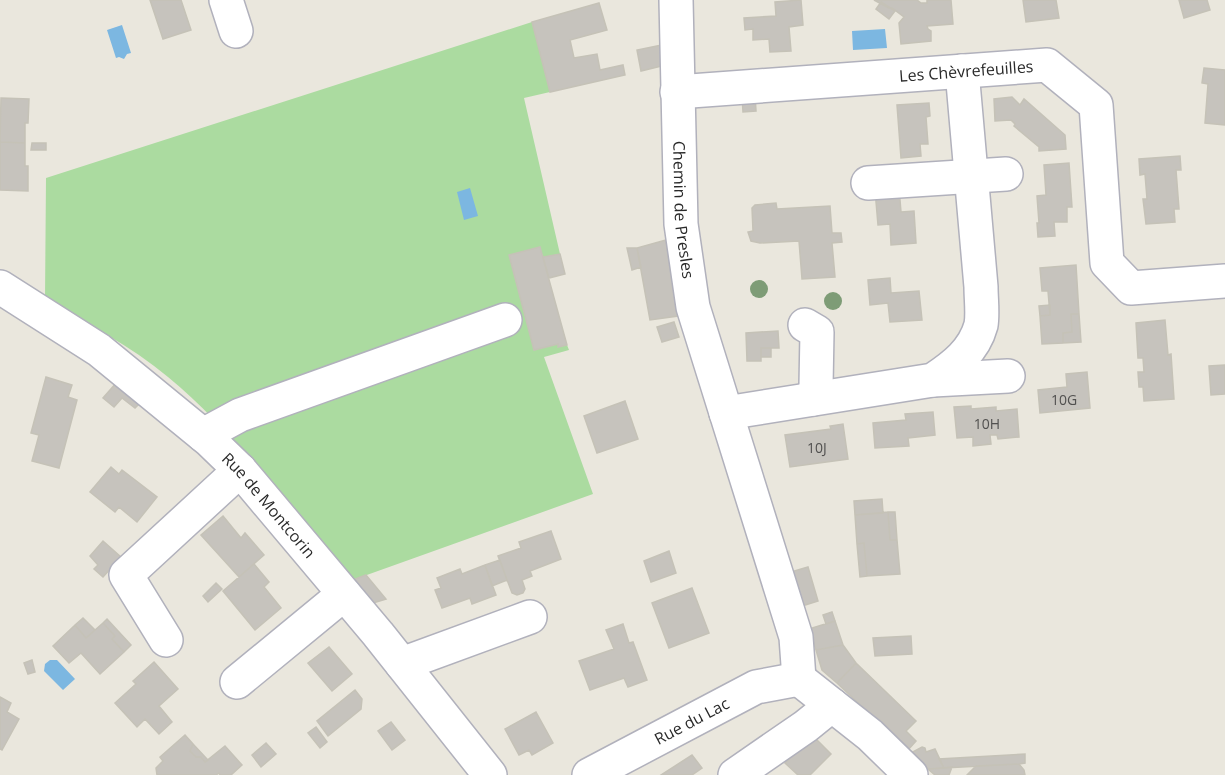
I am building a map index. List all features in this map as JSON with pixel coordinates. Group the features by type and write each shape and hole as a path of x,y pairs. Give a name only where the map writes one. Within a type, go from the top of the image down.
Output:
{"street":[{"path":"226,0 236,31"},
{"name":"Chemin de Presles","path":"676,0 681,224 693,307 796,637 799,679"},
{"name":"Les Chèvrefeuilles","path":"677,92 1047,65 1096,105 1107,263 1131,288 1225,281"},
{"path":"933,380 952,368 972,347 981,323 981,287 962,71"},
{"path":"868,183 1006,174"},
{"name":"Rue de Montcorin","path":"0,287 99,350 203,435 240,470 402,664 490,775"},
{"path":"203,435 240,415 505,320"},
{"path":"805,325 817,332 816,386 813,399"},
{"path":"726,413 933,380 1008,376"},
{"path":"166,640 126,575 240,470"},
{"path":"237,682 344,594"},
{"path":"402,664 530,617"},
{"path":"799,679 870,735 911,775"},
{"name":"Rue du Lac","path":"589,775 756,687 799,679"},
{"path":"735,775 806,726 832,705"}],"green space":[{"path":"532,22 550,92 524,98 560,254 543,257 540,247 509,255 534,350 558,344 559,347 567,345 569,350 544,357 593,494 350,581 264,474 194,400 139,355 45,299 46,178"}],"water":[{"path":"122,25 131,53 127,54 124,59 116,58 107,30"},
{"path":"885,29 887,48 853,50 852,31"},
{"path":"470,188 478,216 464,220 457,192"},
{"path":"50,660 57,660 75,679 63,690 44,671 45,664"}],"building":[{"path":"150,0 181,0 191,30 163,39"},
{"path":"801,0 803,25 789,27 791,51 770,52 769,39 753,40 753,29 745,30 744,18 776,16 775,2"},
{"path":"874,0 917,0 927,3 927,0 951,0 953,24 927,26 931,31 931,41 901,44 899,23 904,17 892,8"},
{"path":"1023,0 1056,0 1059,18 1026,22"},
{"path":"1179,0 1207,0 1210,10 1184,18"},
{"path":"881,2 895,11 889,19 876,9"},
{"path":"599,3 607,30 570,40 574,58 597,54 600,70 623,65 625,75 550,92 532,22"},
{"path":"662,45 662,66 641,71 637,50"},
{"path":"1204,68 1225,70 1225,125 1205,123 1208,84 1202,83"},
{"path":"755,95 756,111 743,112 742,96"},
{"path":"1012,97 1020,105 1024,99 1065,135 1066,149 1039,151 1039,147 1014,126 1011,120 995,121 994,99"},
{"path":"1,98 29,99 28,123 25,123 25,143 0,142"},
{"path":"929,103 930,116 926,117 928,144 920,144 921,156 901,158 897,105"},
{"path":"0,142 25,143 28,191 0,190"},
{"path":"32,143 46,143 46,150 31,150"},
{"path":"1180,156 1181,170 1176,170 1179,209 1174,209 1175,222 1146,224 1143,199 1147,199 1145,174 1140,175 1139,159"},
{"path":"1069,163 1072,207 1067,207 1067,222 1054,222 1055,236 1038,237 1037,196 1046,195 1044,165"},
{"path":"899,188 901,212 914,211 916,243 891,245 890,224 878,225 875,190"},
{"path":"776,203 777,209 830,206 832,233 841,233 842,242 832,243 835,277 802,279 799,241 760,243 751,241 748,232 753,231 752,208 755,205"},
{"path":"666,240 678,316 650,320 637,248"},
{"path":"540,247 567,345 558,347 558,344 534,350 509,255"},
{"path":"627,248 637,248 641,267 632,270"},
{"path":"560,254 565,274 549,278 543,257"},
{"path":"1076,265 1079,314 1071,314 1072,332 1063,333 1063,343 1042,344 1040,316 1050,315 1048,291 1042,291 1040,268"},
{"path":"890,278 891,293 919,291 922,320 890,322 888,303 870,305 868,280"},
{"path":"1050,305 1050,315 1040,316 1039,306"},
{"path":"1071,314 1079,314 1081,342 1063,343 1063,333 1072,332"},
{"path":"1165,320 1168,355 1171,354 1174,399 1144,401 1143,387 1139,387 1138,372 1144,372 1143,358 1138,358 1136,323"},
{"path":"674,322 679,337 662,342 657,327"},
{"path":"778,331 779,348 761,348 761,361 747,361 746,333"},
{"path":"761,348 771,348 771,357 761,357"},
{"path":"1225,365 1225,394 1211,395 1209,366"},
{"path":"1087,372 1090,408 1040,413 1038,390 1067,387 1066,374"},
{"path":"46,377 72,385 68,397 77,400 59,468 32,461 39,435 31,433"},
{"path":"117,382 141,402 135,408 122,398 114,407 103,398"},
{"path":"625,401 638,439 597,453 584,416"},
{"path":"971,406 971,409 996,407 996,411 1017,409 1019,437 998,439 997,435 990,435 991,444 973,446 973,437 957,438 954,407"},
{"path":"933,412 935,435 908,438 909,446 875,448 873,423 906,420 905,414"},
{"path":"843,424 848,459 790,467 785,435 831,429 830,426"},
{"path":"111,467 119,474 122,470 157,497 137,522 119,507 115,512 90,492"},
{"path":"882,499 883,513 855,515 854,501"},
{"path":"888,512 890,540 897,540 900,574 867,576 864,543 857,544 855,515"},
{"path":"888,512 895,512 897,540 890,540"},
{"path":"223,516 241,538 245,533 264,555 239,577 201,535"},
{"path":"551,531 561,559 530,571 532,576 522,580 525,589 523,593 517,595 512,593 498,556 521,548 519,542"},
{"path":"103,541 121,557 103,577 94,569 98,565 90,556"},
{"path":"864,543 867,576 860,577 857,544"},
{"path":"669,551 676,573 651,582 644,561"},
{"path":"500,560 507,580 492,586 485,565"},
{"path":"254,564 269,582 264,587 281,608 255,630 223,591"},
{"path":"485,565 496,595 472,604 470,598 442,608 435,590 441,588 437,578 460,569 462,574"},
{"path":"808,567 818,601 802,606 791,572"},
{"path":"366,575 386,599 370,604 350,581"},
{"path":"216,583 222,589 208,602 203,596"},
{"path":"692,588 709,633 669,648 652,603"},
{"path":"832,612 835,621 826,624 823,615"},
{"path":"83,618 95,630 86,638 75,625"},
{"path":"107,619 131,645 124,652 112,639 115,636 103,623"},
{"path":"835,621 843,645 816,650 809,629"},
{"path":"103,623 115,636 112,639 124,652 100,674 81,653 69,663 53,646 75,625 86,638"},
{"path":"623,624 629,643 633,642 647,680 628,687 624,678 590,690 579,661 614,649 606,630"},
{"path":"911,636 912,654 875,656 873,638"},
{"path":"843,645 856,663 837,683 822,670 816,650"},
{"path":"329,647 352,674 332,691 308,663"},
{"path":"32,660 35,672 28,674 24,663"},
{"path":"154,662 178,689 159,706 172,722 159,734 145,719 137,727 115,703 136,684 133,681"},
{"path":"856,663 916,721 906,731 916,741 908,750 837,683"},
{"path":"355,690 362,699 361,709 328,736 317,721"},
{"path":"0,697 11,703 7,712 19,719 2,750 0,749"},
{"path":"536,712 553,743 532,755 529,750 519,755 505,729"},
{"path":"391,722 405,740 392,750 378,731"},
{"path":"316,727 327,742 320,748 308,733"},
{"path":"185,735 193,744 190,751 205,762 225,746 242,765 231,775 220,775 219,773 216,775 157,775 156,768 163,761 160,757"},
{"path":"813,736 831,754 810,775 798,775 785,763"},
{"path":"266,743 276,754 261,767 252,755"},
{"path":"193,744 208,760 205,762 190,751"},
{"path":"922,747 926,752 935,749 944,768 928,769 911,753"},
{"path":"1025,754 1025,763 1019,764 944,768 939,759"},
{"path":"692,755 702,768 692,775 661,775"},
{"path":"1019,764 1025,775 967,775 976,766"},
{"path":"952,767 949,775 935,775 928,769"}]}
